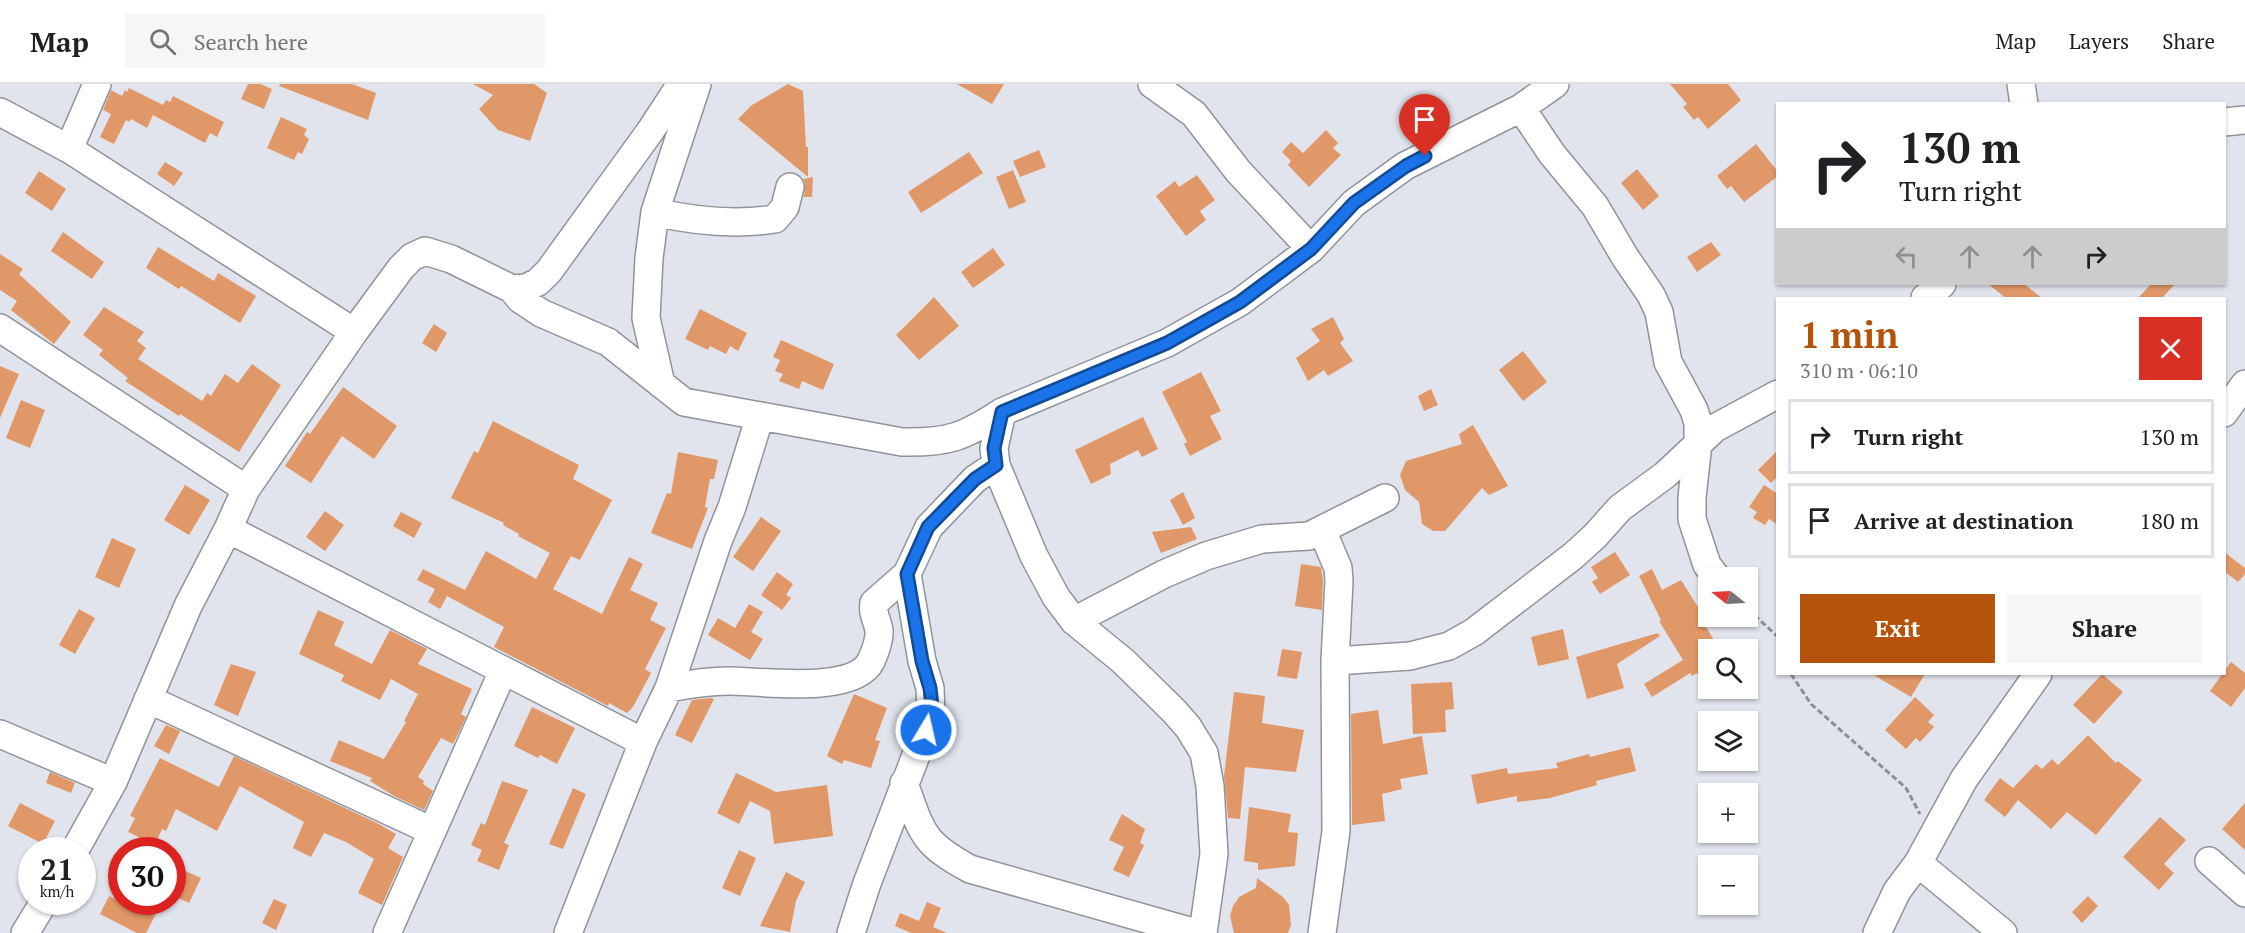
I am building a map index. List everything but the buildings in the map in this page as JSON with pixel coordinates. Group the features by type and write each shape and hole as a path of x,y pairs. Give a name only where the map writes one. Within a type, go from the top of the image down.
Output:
{"street":[{"path":"69,149 97,84"},
{"path":"512,289 526,288 538,282 549,271 651,130 681,84"},
{"path":"661,384 645,318 649,258 655,212 697,84"},
{"path":"1152,84 1194,114 1238,171 1311,249"},
{"path":"82,837 113,782 188,606 246,489 354,332 401,268 412,257 426,251 451,259 512,289 520,299 541,313 608,342 684,402 902,442 926,442 955,438 978,428 1002,412 1167,343 1240,302 1311,249 1354,203 1406,166 1521,108 1556,84"},
{"path":"2021,84 2024,102"},
{"path":"1521,108 1552,154 1595,206 1624,257 1651,295 1659,312 1668,362 1694,410 1698,423 1692,519 1709,567"},
{"path":"0,112 69,149 354,332"},
{"path":"2226,122 2245,120"},
{"path":"655,212 680,218 759,222 775,219 785,207 790,187"},
{"path":"1926,297 1941,285"},
{"path":"0,328 246,489"},
{"path":"2226,410 2245,384"},
{"path":"1335,661 1410,656 1449,646 1474,632 1573,556 1620,508 1665,475 1715,428 1776,395"},
{"path":"1002,412 994,448 996,465 1034,556 1056,597 1074,621 1123,661 1173,711 1188,727 1204,753 1210,786 1214,854 1203,933"},
{"path":"574,931 643,741 669,688 718,541 732,507 760,416"},
{"path":"669,688 712,681 829,683 853,676 869,664 877,646 879,631 873,608 874,603 907,574 928,527 975,479 996,465"},
{"path":"1074,621 1164,574 1206,556 1262,539 1309,536 1385,498"},
{"path":"228,529 643,741"},
{"path":"1322,530 1338,568 1335,661 1336,831 1322,933"},
{"path":"851,933 904,783 926,730 932,706 907,574"},
{"path":"387,933 503,671"},
{"path":"1877,933 1897,891 1918,863 1964,779 2037,675"},
{"path":"148,699 432,831"},
{"path":"0,734 113,782"},
{"path":"904,783 923,832 933,846 970,869 1196,933"},
{"path":"2209,861 2245,893"},
{"path":"1918,863 2004,933"},
{"path":"25,933 36,915"}],"path":[{"path":"1758,619 1776,636"},
{"path":"1792,675 1811,704 1906,788 1933,837"}],"route":[{"path":"926,730 932,706 930,688 922,661 907,574 928,527 975,479 996,465 994,448 1002,412 1167,343 1240,302 1311,249 1354,203 1406,166 1425,156"}]}
